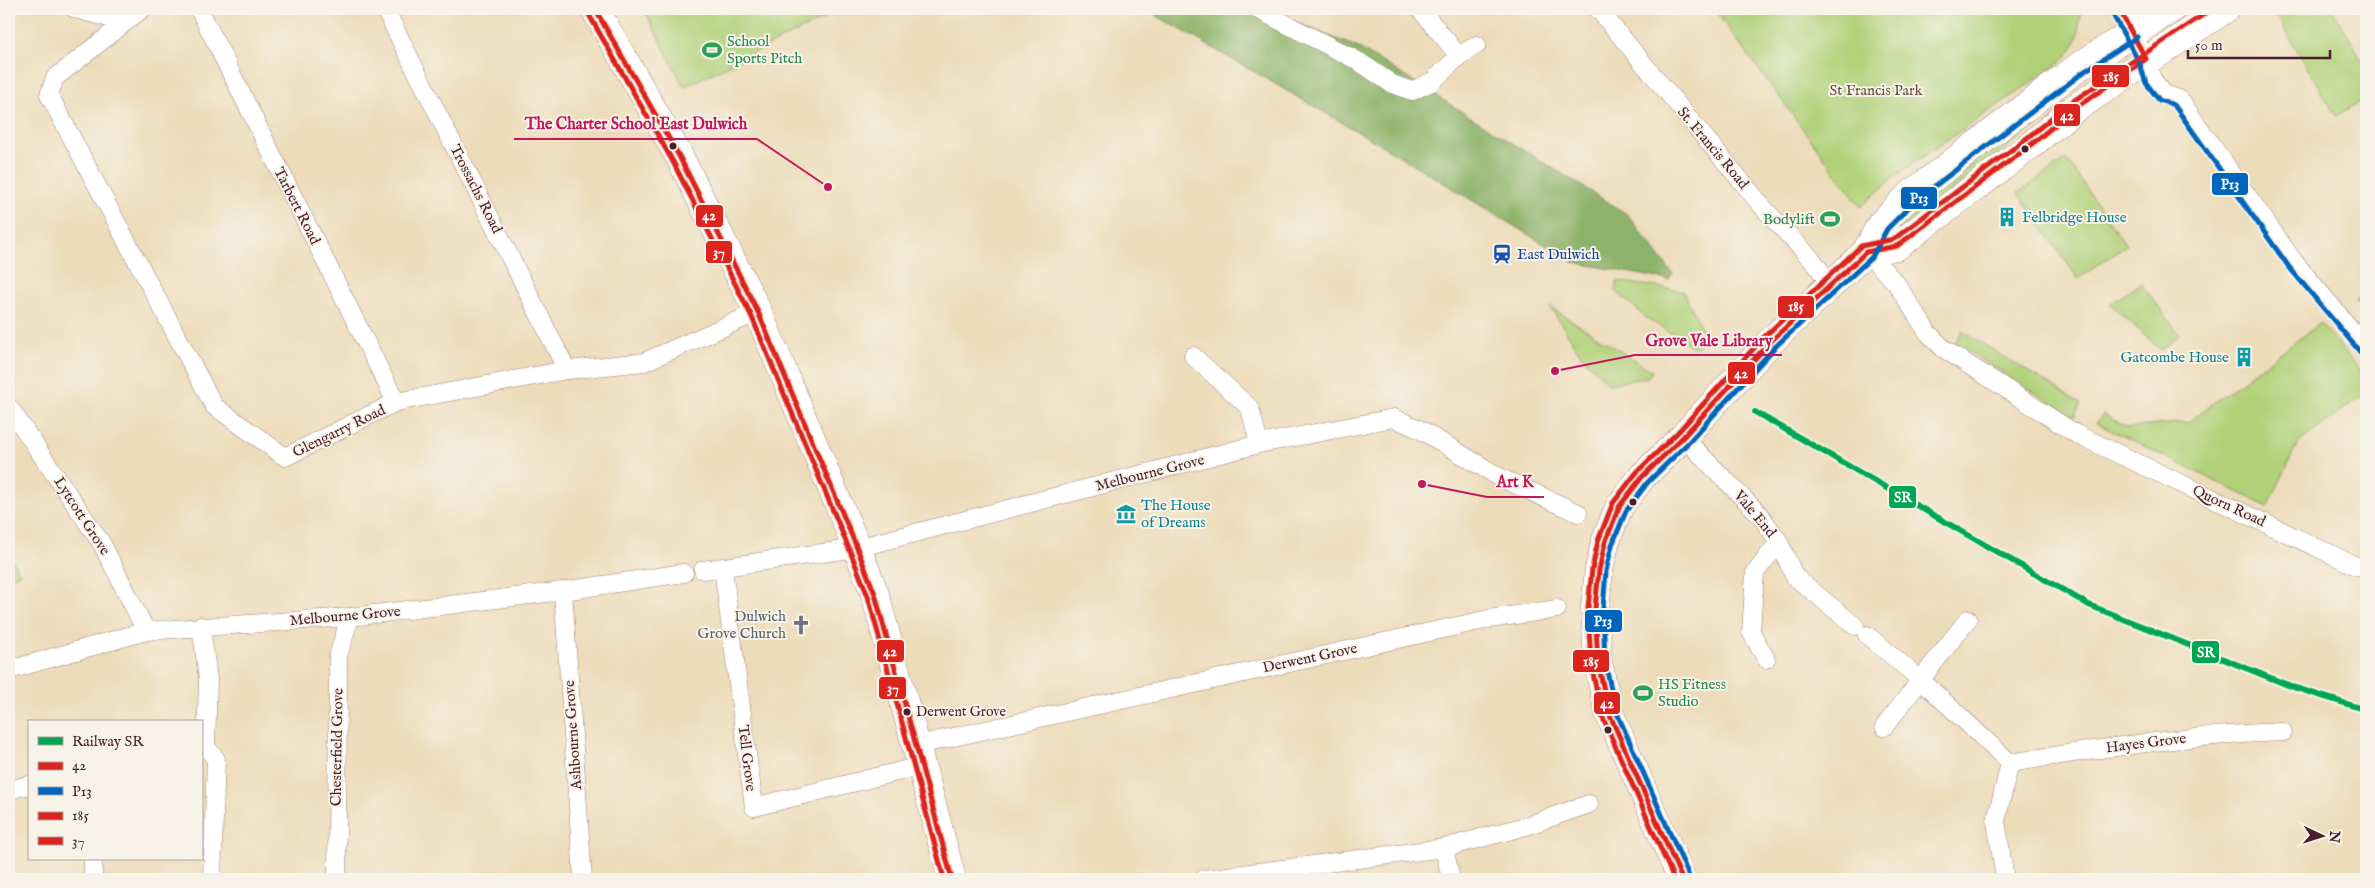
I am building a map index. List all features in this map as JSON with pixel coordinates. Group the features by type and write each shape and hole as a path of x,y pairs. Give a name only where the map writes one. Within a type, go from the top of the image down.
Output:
{"main road":[{"path":"595,9 679,156 758,312 857,548 875,594 952,879"},
{"path":"1682,879 1609,713 1598,663 1595,608 1599,570 1605,543 1619,507 1642,477 1683,437 1770,342 1866,252 1881,224 1909,196 2081,65 2126,20 2171,9"},
{"path":"1866,252 1897,246 2027,148 2074,109 2146,59 2225,9"}],"street":[{"path":"75,9 125,22 142,9"},
{"name":"Tarbert Road","path":"199,9 396,402"},
{"name":"Trossachs Road","path":"385,9 567,370"},
{"path":"1257,9 1358,61 1392,84 1412,90 1433,81 1459,56 1477,45"},
{"path":"1420,9 1459,56"},
{"name":"St. Francis Road","path":"1598,9 1767,212 1814,262 1831,285"},
{"path":"2126,20 2146,59 2152,79 2164,94 2179,99 2296,263 2366,347"},
{"name":"Glengarry Road","path":"125,22 55,78 49,95 214,406 285,457 396,402 567,370 644,362 758,312"},
{"name":"Quorn Road","path":"1866,252 1896,283 1928,333 1944,349 2076,434 2356,566 2366,566"},
{"path":"1193,356 1250,408 1259,444"},
{"name":"Lytcott Grove","path":"9,407 102,544 146,631"},
{"name":"Melbourne Grove","path":"703,570 857,548 1259,444 1394,418 1421,430 1501,478 1578,513"},
{"name":"Vale End","path":"1683,437 1760,515 1779,542 1755,572 1751,632 1766,659"},
{"path":"1779,542 1795,577 1921,680 2010,763 1996,821 2005,879"},
{"name":"Tell Grove","path":"723,568 754,806 919,755"},
{"name":"Melbourne Grove","path":"9,670 146,631 350,617 563,591 684,573"},
{"name":"Ashbourne Grove","path":"563,591 583,879"},
{"name":"Derwent Grove","path":"919,755 1489,619 1558,609"},
{"name":"Chesterfield Grove","path":"337,879 338,656 350,617"},
{"path":"1884,727 1968,619"},
{"path":"201,626 208,679 206,747 216,759 212,879"},
{"name":"Hayes Grove","path":"2010,763 2100,748 2216,734 2283,732"},
{"path":"9,790 28,785"},
{"path":"1204,879 1444,848 1526,826 1589,804"},
{"path":"1444,848 1451,879"},
{"path":"93,860 93,879"}],"green space":[{"name":"School Sports Pitch","path":"644,9 833,9 835,13 684,87"},
{"path":"1145,9 1263,9 1359,48 1627,214 1673,274 1669,280 1573,262 1393,152"},
{"name":"St Francis Park","path":"1714,9 2080,9 2078,36 2065,59 1895,176 1861,207"},
{"path":"2285,9 2333,9 2366,67 2366,98 2336,116 2276,14"},
{"path":"2059,93 2065,102 1897,235 1892,227"},
{"path":"2066,159 2126,245 2078,279 2018,193"},
{"path":"1617,281 1683,291 1706,337 1695,348 1645,317 1616,291"},
{"path":"2141,283 2180,335 2161,350 2110,304"},
{"path":"2366,292 2366,316 2355,301"},
{"path":"1550,307 1652,371 1648,377 1609,384 1581,355"},
{"path":"2320,323 2366,378 2366,393 2298,443 2268,507 2096,423 2103,414 2128,428 2188,422"},
{"path":"1962,331 2081,404 2074,417 1955,343"},
{"path":"9,555 20,574 9,578"}],"rail line":[{"name":"SR","path":"1755,412 2089,605 2293,687 2366,710"}],"transit line":[{"name":"42","path":"595,9 679,156 758,312 857,548 875,594 952,879"},
{"name":"42","path":"1682,879 1609,713 1598,663 1595,608 1599,570 1605,543 1619,507 1642,477 1683,437 1770,342 1866,252 1897,246 2027,148 2074,109 2146,59 2119,9"},
{"name":"185","path":"1674,879 1602,716 1591,664 1588,608 1592,569 1598,541 1613,503 1637,472 1678,432 1764,337 1861,246 1894,239 2022,142 2070,103 2212,9"},
{"name":"37","path":"588,13 672,160 751,315 850,551 868,596 944,879"},
{"name":"P13","path":"2112,13 2139,62 2146,83 2159,100 2174,105 2289,267 2360,352"},
{"name":"P13","path":"1689,876 1616,711 1605,662 1603,608 1606,571 1612,545 1626,511 1648,482 1689,442 1775,347 1872,257 1887,229 1914,202 2085,71 2137,37"}],"place":[{"name":"School Sports Pitch","path":"712,50"},
{"name":"The Charter School East Dulwich","path":"828,187"},
{"name":"Felbridge House","path":"2007,217"},
{"name":"Bodylift","path":"1830,219"},
{"name":"East Dulwich","path":"1502,254"},
{"name":"Gatcombe House","path":"2244,357"},
{"name":"Grove Vale Library","path":"1555,371"},
{"name":"Art K","path":"1422,484"},
{"name":"The House of Dreams","path":"1126,514"},
{"name":"Dulwich Grove Church","path":"801,625"},
{"name":"HS Fitness Studio","path":"1643,693"},
{"name":"Derwent Grove","path":"907,712"}]}
